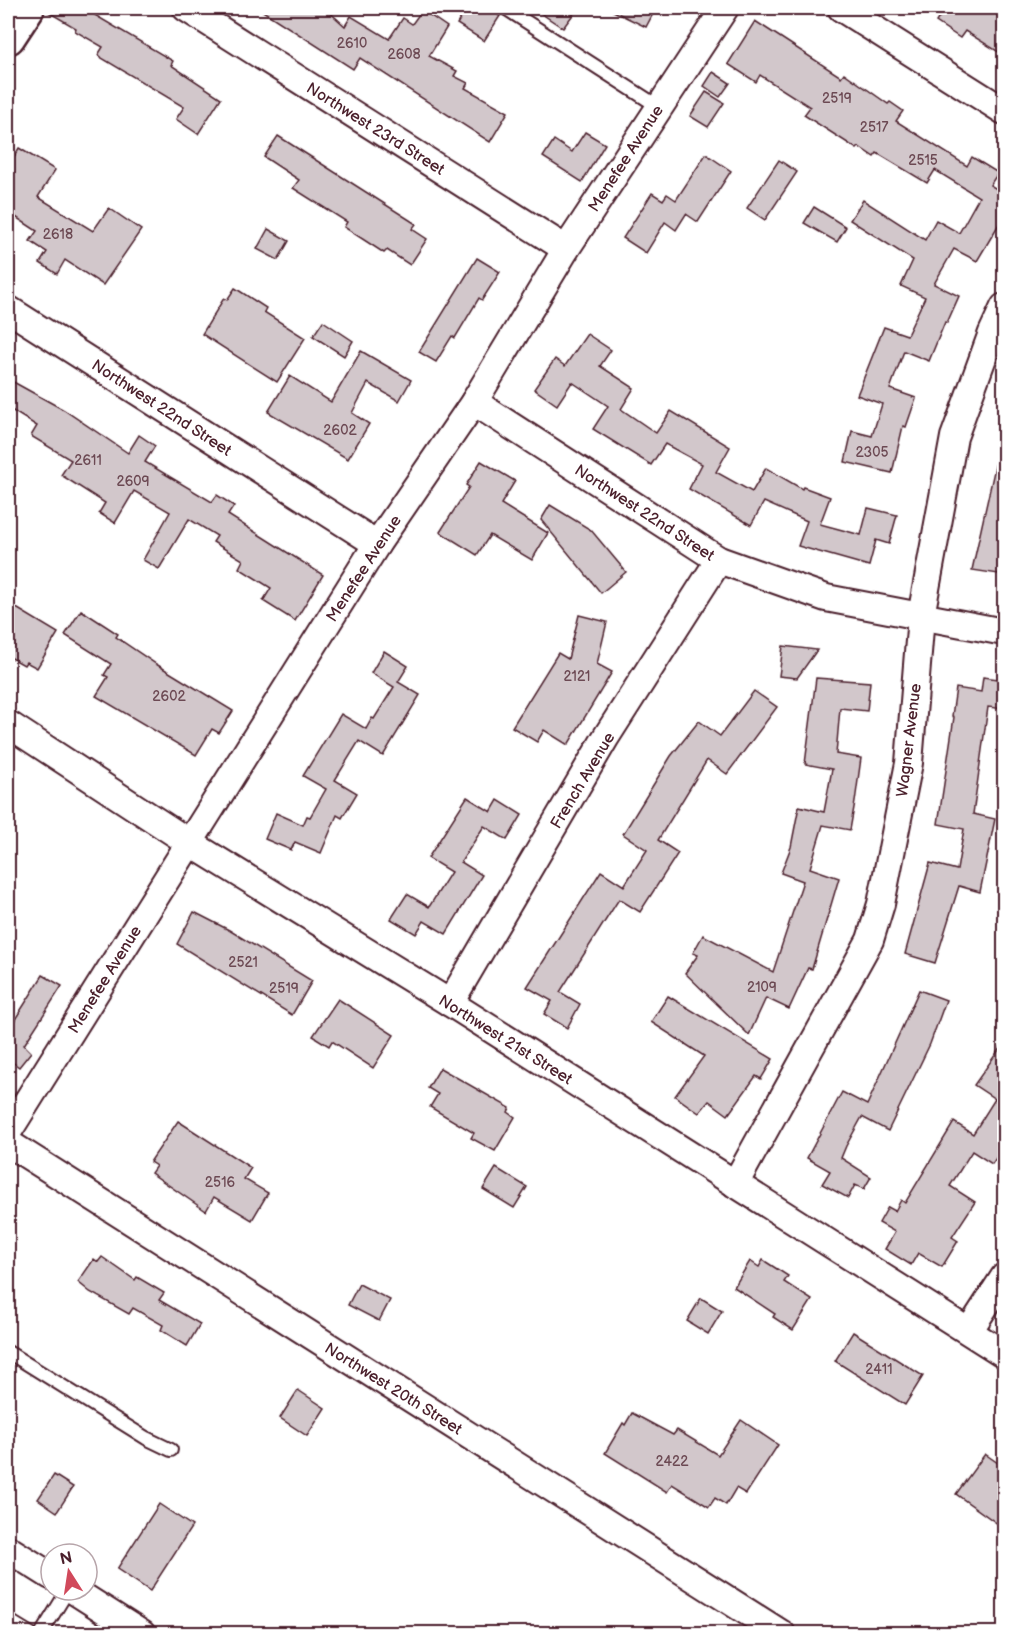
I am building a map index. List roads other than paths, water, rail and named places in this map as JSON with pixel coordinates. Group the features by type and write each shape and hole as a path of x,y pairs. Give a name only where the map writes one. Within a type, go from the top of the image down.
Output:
{"main road":[{"path":"8,37 27,8"}],"street":[{"name":"Northwest 23rd Street","path":"186,8 566,249"},
{"name":"Menefee Avenue","path":"8,1132 377,544 474,402 566,249 725,8"},
{"path":"841,8 1005,111"},
{"name":"Wagner Avenue","path":"735,1184 870,940 881,904 909,763 921,616 954,437 992,333 1005,307"},
{"name":"Northwest 22nd Street","path":"8,309 377,544"},
{"name":"Northwest 22nd Street","path":"474,402 718,560 826,598 1005,632"},
{"name":"French Avenue","path":"450,1003 606,737 718,560"},
{"name":"Northwest 21st Street","path":"8,724 190,843 450,1003 1005,1354"},
{"name":"Northwest 20th Street","path":"8,1143 782,1634"},
{"path":"969,1331 1005,1277"},
{"path":"8,1549 39,1568"},
{"path":"92,1602 142,1634"}],"lane":[{"path":"505,8 659,107"},
{"path":"8,1352 146,1438 171,1450"},
{"path":"41,1634 61,1602"},
{"path":"8,1620 30,1634"}]}
